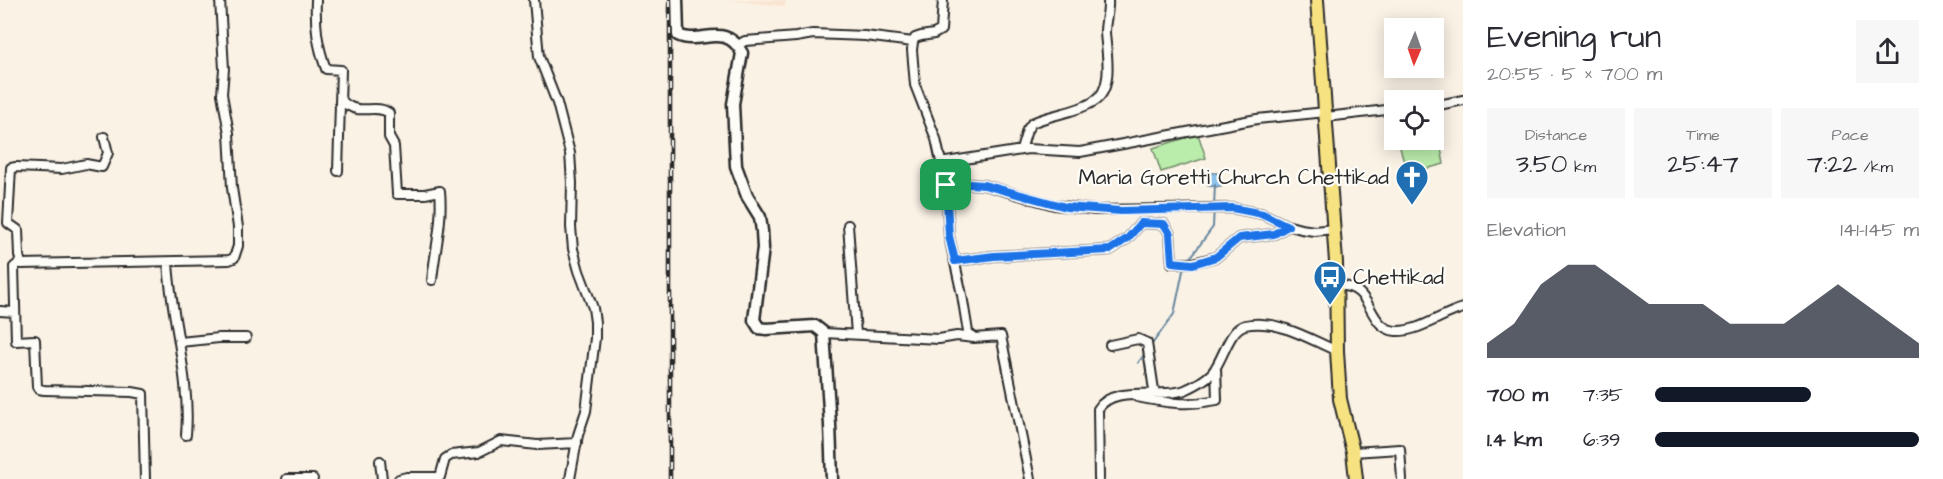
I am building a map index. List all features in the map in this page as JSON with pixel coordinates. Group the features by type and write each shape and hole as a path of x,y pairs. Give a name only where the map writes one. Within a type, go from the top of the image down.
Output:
{"main road":[{"path":"1317,0 1334,229 1340,399 1353,452 1356,479"}],"street":[{"path":"20,262 24,264 168,262 229,260 237,255 238,227 232,188 229,133 222,94 224,69 220,0"},
{"path":"316,0 318,48 326,69 341,70 338,171"},
{"path":"534,0 539,57 557,103 570,153 573,249 593,308 595,322 586,411 570,479"},
{"path":"677,0 678,35 684,38 728,37 738,45 742,53 733,104 736,166 747,196 760,217 762,231 762,259 754,320 759,328 815,326 824,333 939,339 957,336 974,338 1002,336 1030,479"},
{"path":"943,0 941,30 934,34 921,36 913,42 915,85 936,139 946,185 949,236 968,332 974,338"},
{"path":"1021,150 1027,130 1032,123 1095,102 1102,92 1107,76 1105,31 1108,0"},
{"path":"738,45 745,40 796,37 813,33 913,42"},
{"path":"341,99 349,107 383,109 389,113 389,138 394,146 397,194 425,194 440,190 438,241 432,280"},
{"path":"1444,106 1463,100"},
{"path":"940,163 1021,150 1080,152 1257,119 1384,110"},
{"path":"20,262 18,230 8,223 11,168 62,169 86,164 102,167 108,153 104,137"},
{"path":"946,185 984,185 1054,205 1095,210 1209,208 1247,210 1263,214 1288,226 1314,231 1334,229"},
{"path":"955,261 994,256 1110,250 1128,238 1141,223 1164,224 1170,234 1172,262 1193,264 1216,257 1239,238 1274,234 1288,226"},
{"path":"848,225 856,334"},
{"path":"20,262 14,267 16,341 35,340 36,382 39,389 143,394 148,478"},
{"path":"168,262 180,342 187,421 186,435"},
{"path":"1336,286 1348,286 1359,291 1380,324 1395,331 1415,328 1449,311 1463,308"},
{"path":"0,311 14,312"},
{"path":"1099,479 1098,409 1101,405 1115,397 1127,394 1155,397 1185,390 1211,374 1235,331 1242,326 1272,325 1337,351"},
{"path":"824,333 831,479"},
{"path":"180,342 246,338"},
{"path":"1110,345 1138,339 1147,343 1155,397"},
{"path":"1155,397 1166,403 1197,404 1216,400 1216,367"},
{"path":"399,479 440,477 445,459 451,455 479,452 501,441 537,445 577,443"},
{"path":"1353,452 1400,449 1402,479"},
{"path":"380,461 382,479"},
{"path":"288,479 313,479"}],"shaded area":[{"path":"731,0 786,0 785,7"}],"green space":[{"path":"1198,134 1206,158 1161,172 1153,148"},
{"path":"1401,150 1441,150 1444,164 1407,174"}],"water":[{"path":"1206,173 1219,173 1221,187 1208,186"}],"waterway":[{"path":"1188,261 1213,227 1215,185"},
{"path":"1150,347 1174,314 1184,266"},
{"path":"1138,363 1146,352"}],"railway":[{"path":"670,0 670,479"}],"place":[{"name":"Maria Goretti Church Chettikad","path":"1412,206"},
{"name":"Chettikad","path":"1330,306"}],"route":[{"path":"946,185 984,185 1054,205 1095,210 1232,208 1263,214 1288,226 1274,234 1239,238 1216,257 1193,264 1172,262 1170,234 1164,224 1141,223 1128,238 1110,250 994,256 955,261 949,236 946,185"}]}
